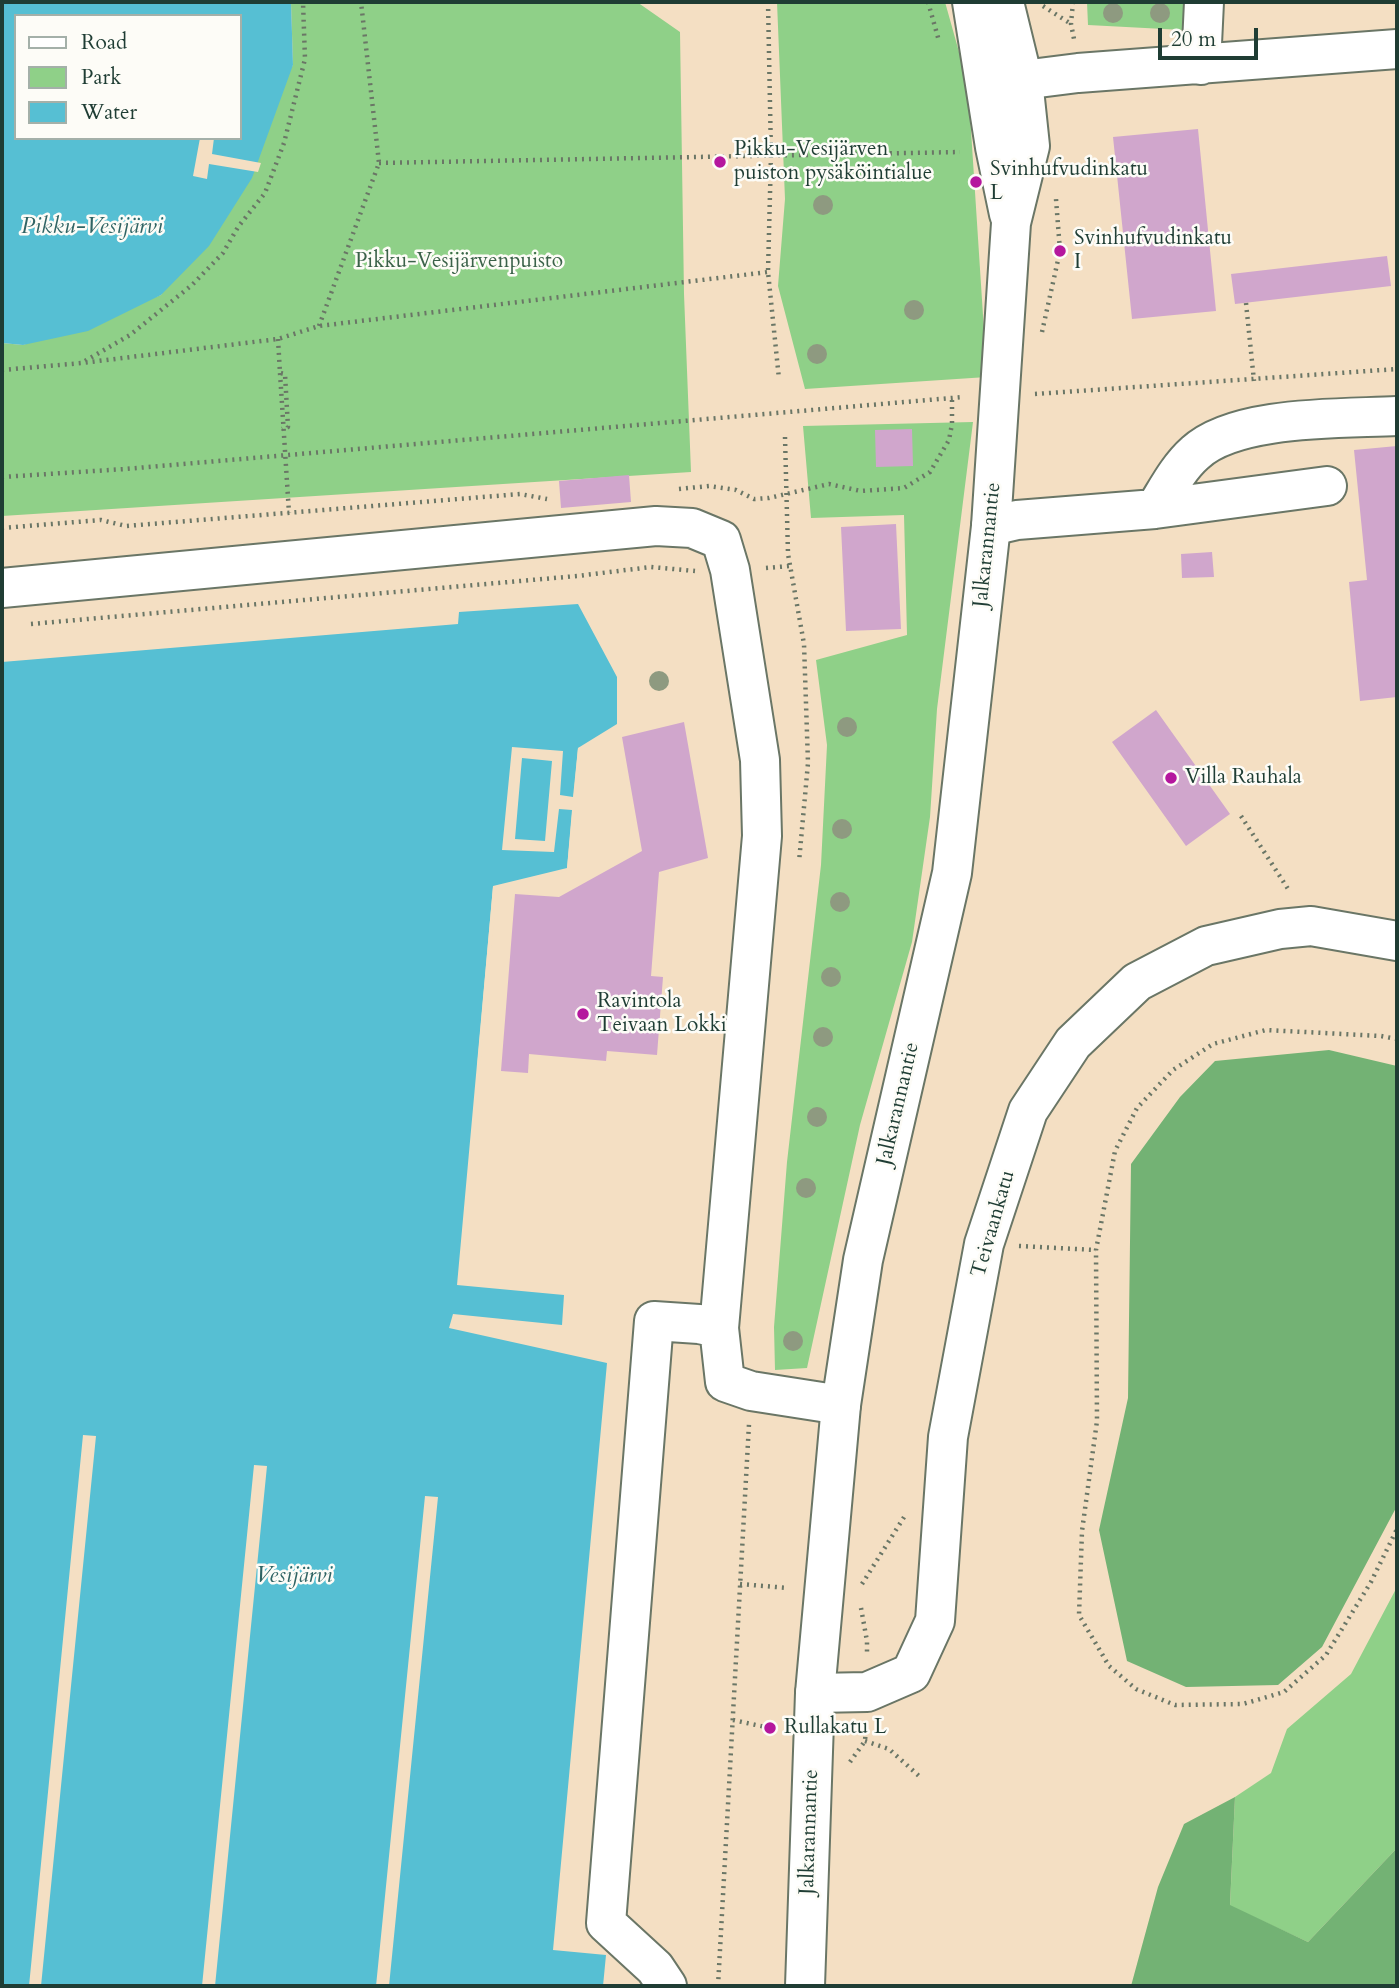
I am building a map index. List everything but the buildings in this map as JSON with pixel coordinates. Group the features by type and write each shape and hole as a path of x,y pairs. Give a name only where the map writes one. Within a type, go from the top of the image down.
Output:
{"main road":[{"name":"Jalkarannantie","path":"972,2 995,147 1011,223"},
{"name":"Jalkarannantie","path":"805,1986 815,1693 841,1405 863,1261 953,873 991,526 1011,223 1030,146 1023,80 1004,2"},
{"path":"1201,65 1204,2"},
{"path":"985,85 1078,73 1397,48"},
{"path":"1154,509 1186,462 1211,440 1268,424 1397,416"},
{"path":"991,526 1017,520 1154,509 1327,486"},
{"path":"2,588 656,526 692,528 720,540 730,570 760,760 762,836 719,1328 724,1382 751,1391 841,1405"},
{"name":"Teivaankatu","path":"815,1693 867,1692 911,1673 936,1621 948,1437 984,1244 1028,1111 1073,1043 1137,982 1206,946 1280,929 1311,926 1397,941"},
{"path":"667,1986 654,1968 606,1923 654,1321 719,1328"}],"path":[{"path":"82,363 130,335 192,285 223,253 238,227 265,193 296,103 305,59 303,2"},
{"path":"319,326 379,163 361,2"},
{"path":"768,2 771,155 768,272 779,379"},
{"path":"928,2 942,52"},
{"path":"1036,2 1071,24"},
{"path":"379,163 971,152"},
{"path":"2,370 278,339 319,326 768,272"},
{"path":"1246,303 1254,381"},
{"path":"2,528 101,520 126,526 289,513 282,429 288,427 285,374 280,373 278,339"},
{"path":"2,477 952,396 1254,381 1397,369"},
{"path":"962,397 963,384"},
{"path":"786,494 829,484 861,491 879,491 904,488 920,480 930,472 949,440 952,396"},
{"path":"27,625 651,568 702,572"},
{"path":"1241,816 1311,926"},
{"path":"1397,1039 1381,1035 1266,1030 1213,1044 1173,1069 1137,1108 1115,1151 1096,1250 1097,1421 1082,1531 1079,1615 1108,1666 1136,1689 1175,1705 1242,1704 1284,1692 1326,1655 1371,1582 1397,1529"},
{"path":"984,1244 1096,1250"},
{"path":"857,1592 913,1503"},
{"path":"733,1720 770,1728"},
{"path":"865,1741 889,1749 919,1776"}],"green space":[{"name":"Pikku-Vesijärvenpuisto","path":"291,2 637,2 680,32 684,294 691,472 2,516 2,343 23,345 161,295 293,65"},
{"path":"777,2 945,2 968,84 987,377 805,389 778,286 785,199"},
{"path":"1087,2 1184,2 1183,30 1088,25"},
{"path":"973,422 937,709 930,817 912,942 860,1125 807,1368 775,1370 774,1327 787,1162 821,865 827,745 816,660 907,635 904,515 811,518 803,426"},
{"path":"1329,1050 1397,1066 1397,1506 1322,1647 1278,1685 1186,1687 1127,1661 1099,1530 1128,1398 1131,1164 1180,1097 1215,1061"},
{"path":"1397,1587 1397,1848 1308,1942 1230,1906 1235,1797 1271,1773 1287,1729 1351,1674"},
{"path":"1235,1797 1230,1905 1308,1942 1397,1848 1397,1986 1131,1986 1158,1887 1184,1824"}],"water":[{"name":"Pikku-Vesijärvi","path":"2,2 291,2 293,65 252,178 209,246 161,295 88,331 23,345 2,343"},
{"name":"Vesijärvi","path":"578,604 617,677 617,724 578,748 567,869 493,887 457,1285 564,1295 562,1325 453,1314 449,1328 607,1363 553,1950 606,1955 603,1986 2,1986 2,662 458,624 459,612"}],"pier":[{"path":"200,140 214,140 212,154 261,163 258,172 209,164 207,179 193,176"},
{"path":"589,745 581,750 570,870 497,889 480,1069 477,1068 493,886 567,868 572,810 559,809 554,852 502,850 512,747 563,751 560,795 573,797 578,748","holes":["522,758 552,761 545,841 515,839"]},
{"path":"83,1435 96,1436 41,1986 29,1986"},
{"path":"254,1465 267,1466 215,1986 202,1986"},
{"path":"425,1496 438,1497 389,1986 376,1986"}],"place":[{"name":"Pikku-Vesijärven puiston pysäköintialue","path":"720,162"},
{"name":"Svinhufvudinkatu L","path":"976,182"},
{"name":"Svinhufvudinkatu I","path":"1060,251"},
{"name":"Villa Rauhala","path":"1171,778"},
{"name":"Ravintola Teivaan Lokki","path":"583,1014"},
{"name":"Rullakatu L","path":"770,1728"}]}
